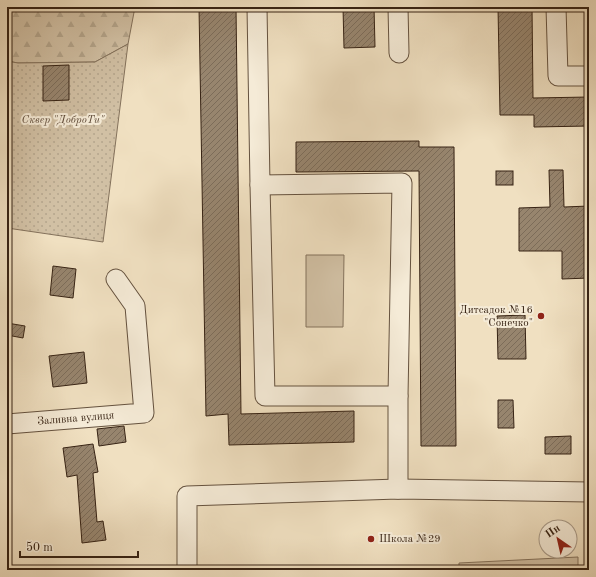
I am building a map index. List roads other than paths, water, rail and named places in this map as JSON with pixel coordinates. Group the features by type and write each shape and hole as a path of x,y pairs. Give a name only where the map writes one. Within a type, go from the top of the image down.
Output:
{"street":[{"path":"257,7 265,396 398,396"},
{"path":"398,7 399,53"},
{"path":"556,7 558,76 589,76"},
{"path":"260,185 402,183 398,396 398,489"},
{"name":"Заливна вулиця","path":"7,424 144,413 135,306 116,279"},
{"path":"187,570 187,496 398,489 589,492"}],"place":[{"name":"Дитсадок №16 \"Сонечко\"","path":"541,316"},
{"name":"Школа №29","path":"371,539"}],"park label":[{"name":"Сквер \"ДоброТи\"","path":"63,120"}]}
